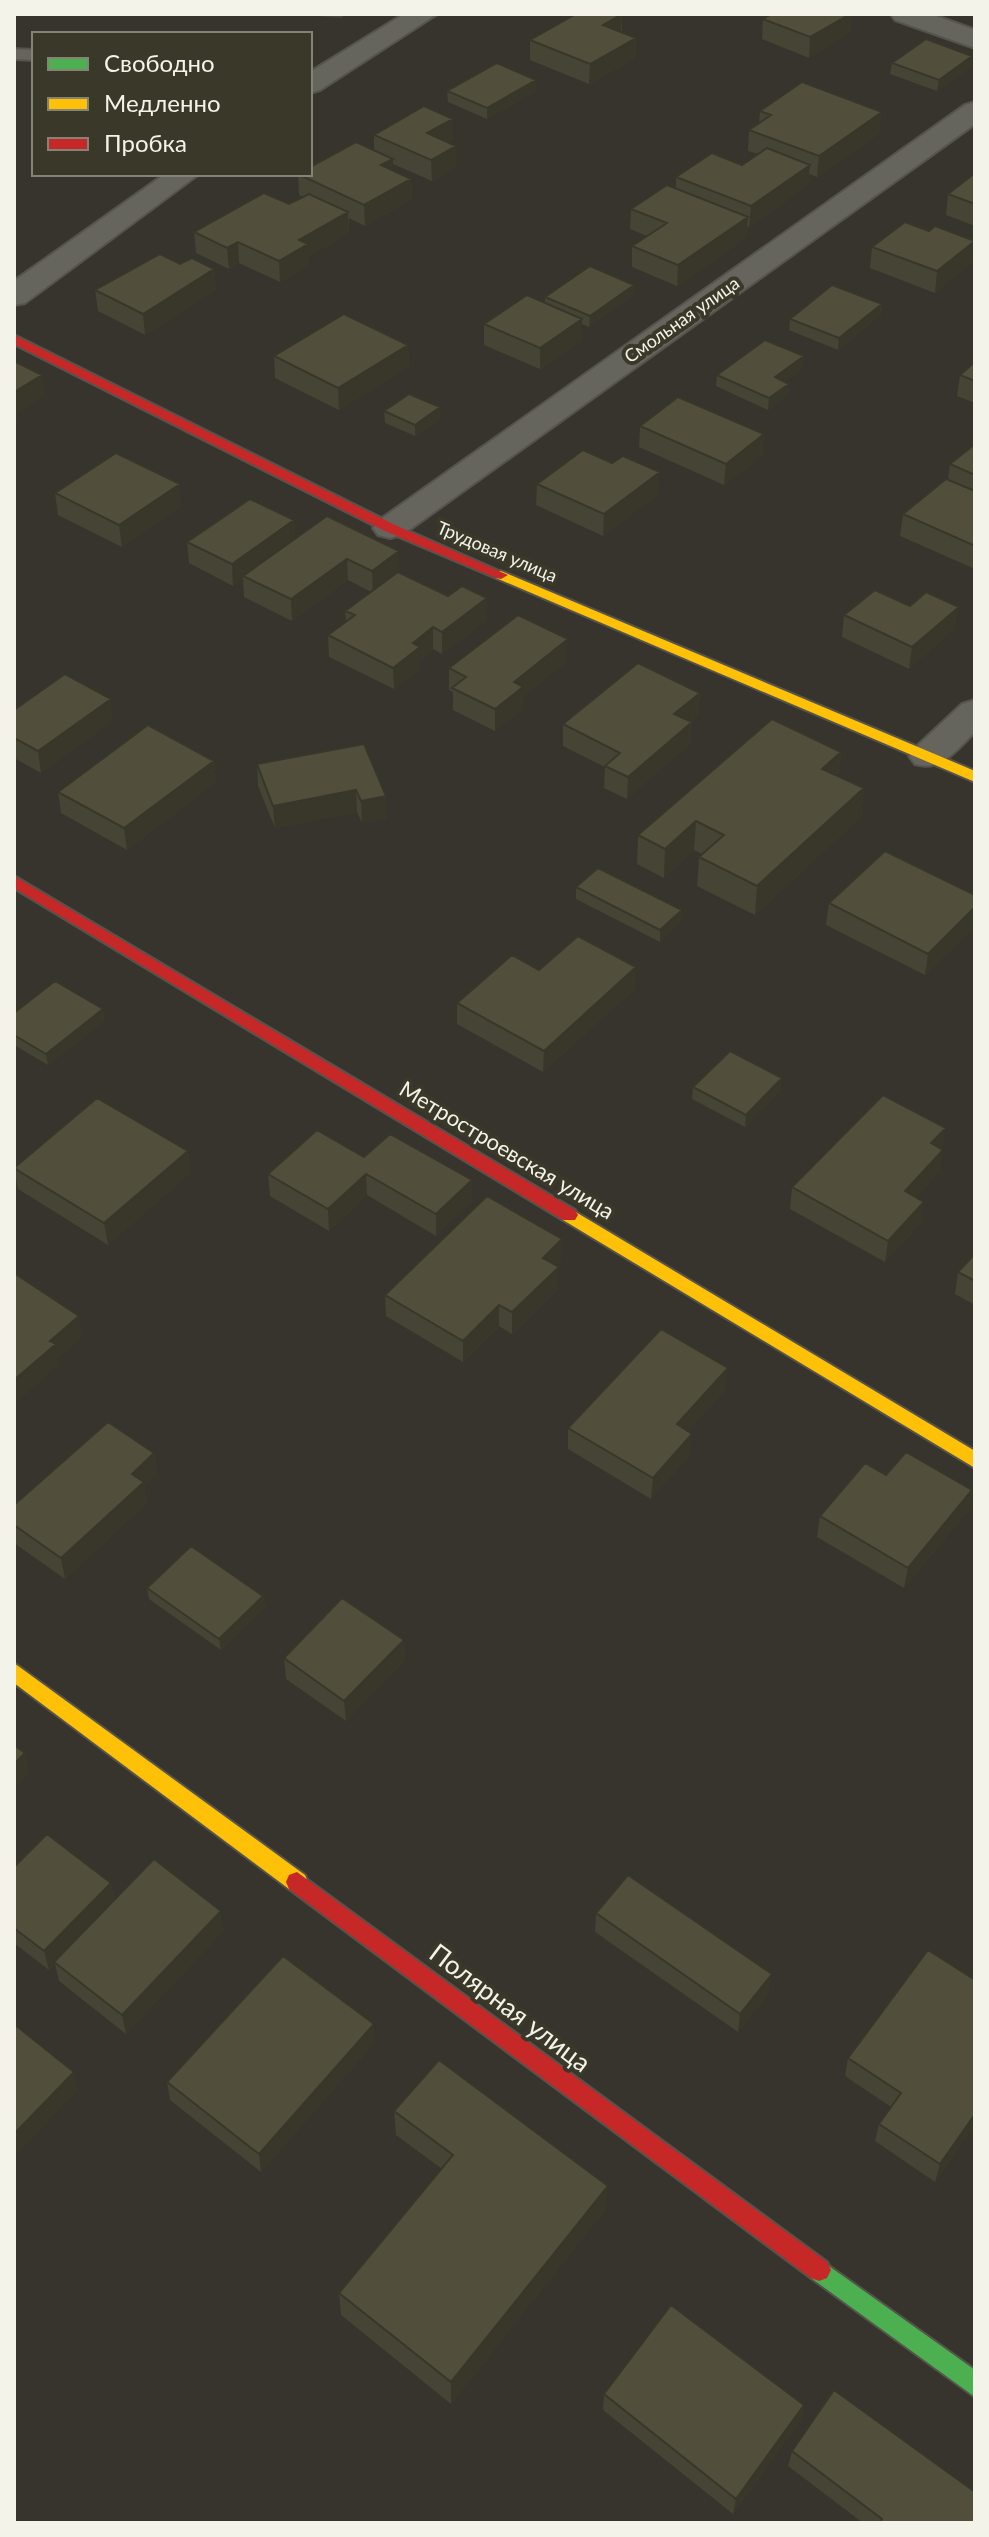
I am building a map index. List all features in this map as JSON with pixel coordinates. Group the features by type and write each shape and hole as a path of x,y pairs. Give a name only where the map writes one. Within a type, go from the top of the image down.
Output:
{"street":[{"path":"313,79 423,14"},
{"path":"905,14 975,40"},
{"name":"Смольная улица","path":"390,528 975,111"},
{"path":"14,296 181,176"},
{"name":"Трудовая улица","path":"14,339 390,528 975,777"},
{"path":"928,756 975,712"},
{"name":"Метростроевская улица","path":"14,881 975,1460"},
{"name":"Полярная улица","path":"14,1672 975,2385"}],"building":[{"path":"576,14 622,14 603,25 636,38 590,64 530,40"},
{"path":"772,14 850,14 810,37 763,19"},
{"path":"926,39 972,56 939,80 892,63"},
{"path":"497,63 536,80 487,108 447,91"},
{"path":"802,82 882,112 819,156 749,130 771,115 760,111"},
{"path":"424,106 453,119 427,133 456,146 431,160 374,135"},
{"path":"356,142 393,159 381,165 411,179 364,205 302,176 312,176 312,166"},
{"path":"767,148 810,165 751,206 676,177 712,153 742,165"},
{"path":"975,173 975,204 948,194"},
{"path":"667,185 748,217 678,265 632,246 667,223 631,209"},
{"path":"264,193 289,204 309,194 348,212 299,240 308,244 279,261 238,242 227,248 194,232"},
{"path":"905,222 929,231 935,226 975,241 937,271 872,247"},
{"path":"160,254 180,264 192,258 214,269 143,314 95,290"},
{"path":"590,266 634,285 590,316 545,297"},
{"path":"832,285 882,304 839,338 790,319"},
{"path":"527,295 582,319 540,348 484,324"},
{"path":"344,314 408,345 338,388 274,356"},
{"path":"765,340 804,356 775,377 789,384 769,398 717,375"},
{"path":"14,361 42,375 14,392"},
{"path":"975,362 975,381 960,375"},
{"path":"409,394 440,407 415,425 384,411"},
{"path":"678,397 764,434 726,464 640,426"},
{"path":"975,444 975,475 950,464"},
{"path":"583,450 612,463 623,456 660,472 604,514 537,484"},
{"path":"116,453 180,484 119,525 55,493"},
{"path":"946,479 975,491 975,546 903,514"},
{"path":"250,499 294,520 232,564 187,542"},
{"path":"327,516 399,551 372,571 347,559 291,599 243,576"},
{"path":"398,572 448,596 462,586 487,598 442,632 433,627 413,643 420,647 393,668 328,635 355,615 345,611"},
{"path":"875,590 910,606 926,592 959,607 912,647 844,615"},
{"path":"518,615 568,639 514,682 523,687 495,709 452,688 466,677 449,668"},
{"path":"638,663 700,693 674,714 692,722 628,777 605,766 620,753 563,724"},
{"path":"65,674 111,699 38,751 14,738 14,710"},
{"path":"772,719 841,752 822,769 864,788 757,886 699,857 724,835 696,821 665,849 638,835"},
{"path":"148,725 214,761 124,828 58,792"},
{"path":"364,744 386,796 361,801 356,790 273,806 257,764"},
{"path":"885,851 975,895 975,907 928,954 829,903"},
{"path":"598,868 682,910 660,930 576,887"},
{"path":"578,936 636,967 544,1051 457,1003 512,955 539,970"},
{"path":"55,981 103,1009 46,1054 14,1035 14,1013"},
{"path":"730,1051 782,1078 746,1115 693,1087"},
{"path":"883,1095 946,1128 931,1143 943,1150 905,1191 924,1202 888,1241 792,1187"},
{"path":"97,1098 188,1151 104,1223 14,1168"},
{"path":"317,1130 364,1157 390,1134 472,1180 436,1214 366,1174 328,1209 268,1174"},
{"path":"487,1196 562,1239 543,1258 559,1267 512,1312 499,1305 463,1341 385,1295"},
{"path":"975,1254 975,1281 958,1272"},
{"path":"14,1273 79,1316 50,1341 56,1344 14,1380"},
{"path":"661,1329 728,1368 677,1424 692,1434 653,1478 568,1428"},
{"path":"108,1422 154,1453 132,1474 144,1482 61,1558 14,1525 14,1505"},
{"path":"906,1452 972,1490 908,1568 820,1516 865,1463 886,1475"},
{"path":"191,1546 263,1596 219,1639 147,1588"},
{"path":"342,1598 404,1640 344,1701 284,1658"},
{"path":"14,1745 25,1753 14,1764"},
{"path":"47,1834 111,1883 44,1951 14,1928 14,1867"},
{"path":"154,1859 221,1911 122,2015 54,1962"},
{"path":"628,1875 772,1974 740,2014 596,1913"},
{"path":"928,1950 975,1980 975,2114 940,2164 879,2124 901,2093 848,2058"},
{"path":"283,1956 374,2024 259,2154 167,2082"},
{"path":"14,2024 74,2072 14,2134"},
{"path":"439,2060 608,2186 451,2382 339,2293 453,2155 394,2111"},
{"path":"671,2305 804,2405 736,2499 604,2394"},
{"path":"834,2390 975,2492 975,2523 879,2523 882,2519 792,2451"}],"traffic: fast":[{"path":"819,2270 975,2385"}],"traffic: slow":[{"path":"501,575 975,777"},
{"path":"569,1215 975,1460"},
{"path":"14,1672 297,1882"}],"traffic: jam":[{"path":"14,339 390,528 501,575"},
{"path":"14,881 569,1215"},
{"path":"297,1882 819,2270"}]}
